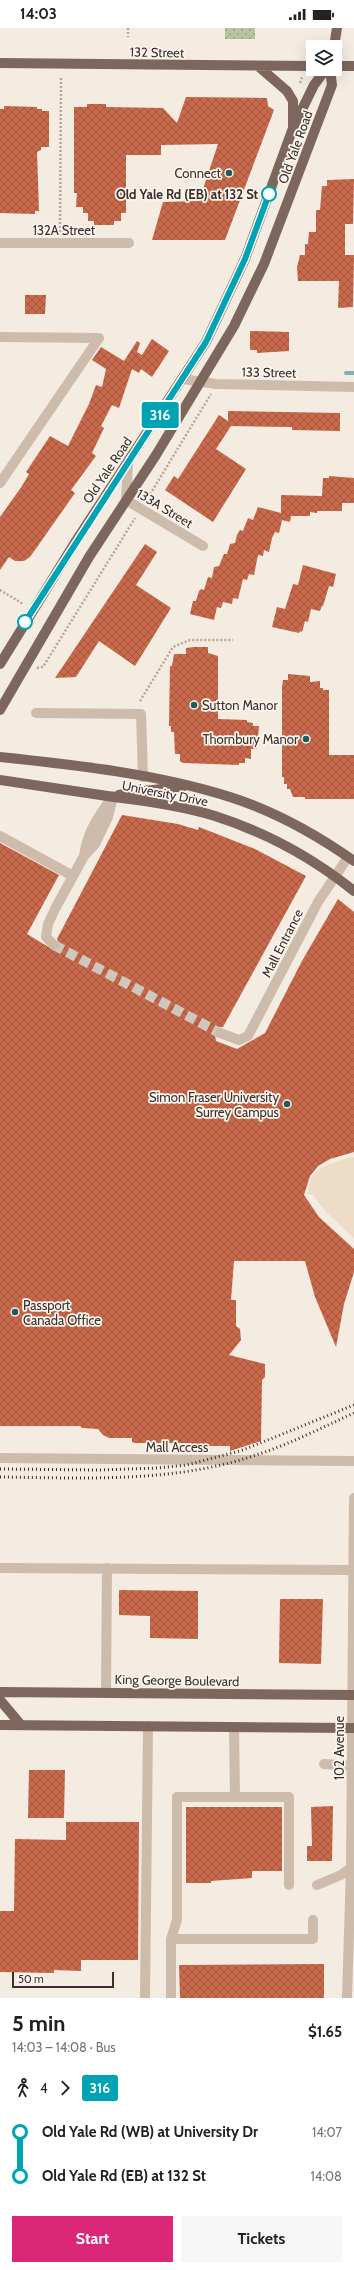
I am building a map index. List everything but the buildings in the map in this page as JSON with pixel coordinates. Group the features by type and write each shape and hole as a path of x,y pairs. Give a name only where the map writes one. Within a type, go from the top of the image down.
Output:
{"main road":[{"path":"335,40 337,28"},
{"name":"132 Street","path":"0,63 306,66"},
{"path":"258,66 287,91 292,101 293,128"},
{"path":"342,66 354,66"},
{"name":"Old Yale Road","path":"0,664 32,610 184,379 206,342 236,280 293,128 314,84 320,76"},
{"name":"Old Yale Road","path":"0,710 85,564 201,383 234,326 264,264 332,85 331,76"},
{"name":"University Drive","path":"0,757 190,785 232,797 270,813 315,836 351,859"},
{"name":"University Drive","path":"0,780 177,806 215,816 282,845 335,877 354,891"},
{"path":"113,796 143,790 161,791 190,785"},
{"name":"King George Boulevard","path":"0,1692 353,1695"},
{"path":"0,1700 21,1725"},
{"path":"0,1725 353,1728"}],"street":[{"name":"132A Street","path":"0,243 128,243"},
{"path":"0,337 99,338 0,483"},
{"name":"133 Street","path":"184,379 201,383 354,387"},
{"name":"133A Street","path":"128,463 126,500 203,546"},
{"path":"36,713 142,714 143,777"},
{"path":"54,945 46,937 48,924 84,856 86,839 100,813 113,796"},
{"path":"0,836 73,876"},
{"name":"Mall Entrance","path":"220,1033 239,1040 248,1036 318,902 335,877 351,859"},
{"name":"Mall Access","path":"0,1458 354,1461"},
{"name":"102 Avenue","path":"347,1998 353,1728 354,1498"},
{"path":"0,1568 353,1570"},
{"path":"106,1692 107,1568"},
{"path":"145,1998 148,1726"},
{"path":"234,1727 235,1797"},
{"path":"324,1764 352,1766"},
{"path":"171,1998 172,1939 177,1920 177,1797 289,1797 289,1884"},
{"path":"317,1884 341,1875 351,1868"},
{"path":"172,1939 313,1940 313,1920"}],"path":[{"path":"128,28 128,37"},
{"path":"60,243 61,76"},
{"path":"300,83 302,77"},
{"path":"43,667 210,396"},
{"path":"0,590 32,610"},
{"path":"140,702 173,647 190,640 233,640"}],"green space":[{"path":"225,28 255,28 255,39 225,39"}],"shaded area":[{"path":"354,1157 354,1238 326,1212 313,1195 307,1194 312,1176 322,1167"}],"waterway":[{"path":"346,373 354,373"}],"tunnel":[{"path":"54,945 220,1033"}],"railway":[{"path":"0,1469 100,1470 157,1468 187,1465 243,1450 354,1405"},
{"path":"0,1477 128,1477 191,1471 222,1465 266,1452 354,1413"}],"bus line":[{"name":"316","path":"25,622 76,541 184,379 206,342 245,259 269,194"}],"place":[{"name":"Connect","path":"229,173"},
{"name":"Old Yale Rd (EB) at 132 St","path":"269,194"},
{"name":"Sutton Manor","path":"194,705"},
{"name":"Thornbury Manor","path":"306,739"},
{"name":"Simon Fraser University Surrey Campus","path":"287,1104"},
{"name":"Passport Canada Office","path":"15,1312"}]}
